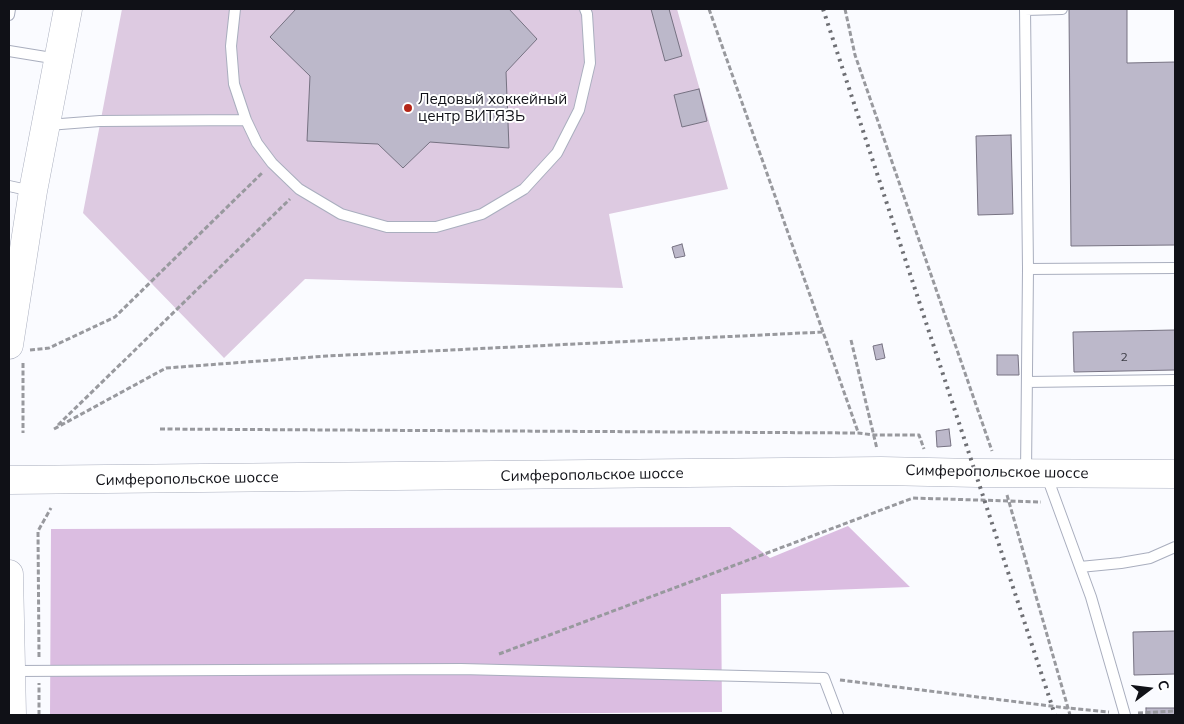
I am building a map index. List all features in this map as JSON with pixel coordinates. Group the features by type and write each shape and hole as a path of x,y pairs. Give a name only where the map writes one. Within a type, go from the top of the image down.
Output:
{"main road":[{"path":"16,348 21,189 47,125 68,9"},
{"name":"Симферопольское шоссе","path":"9,480 1014,468 1169,476"},
{"path":"9,574 12,715"}],"lane":[{"path":"9,15 10,9"},
{"path":"235,9 231,46 234,84 246,120 257,142 272,163 299,189 340,214 387,227 436,227 482,214 524,188 557,153 580,110 590,63 586,9"},
{"path":"1062,9 1025,9 1028,269 1027,382 1014,468 1056,503 1091,597 1125,715"},
{"path":"9,51 59,59"},
{"path":"47,125 100,121 246,120"},
{"path":"1028,269 1175,268"},
{"path":"1027,382 1175,380"},
{"path":"1080,567 1150,558 1175,547"},
{"path":"12,671 461,669 824,678 838,715"}],"path":[{"path":"709,9 858,433"},
{"path":"845,9 855,55 993,454 1014,468 1009,500 1070,715"},
{"path":"16,348 49,348 115,317 272,163"},
{"path":"299,189 54,429 166,368 327,356 823,332"},
{"path":"850,340 881,471"},
{"path":"160,429 858,433 919,435 926,457"},
{"path":"498,655 913,498 1056,503"},
{"path":"39,715 38,531 51,508"},
{"path":"824,678 1067,708"}],"shaded area":[{"path":"122,9 677,9 728,189 609,214 623,288 305,279 224,358 83,213"},
{"path":"848,526 910,587 721,594 722,712 50,715 51,529 730,527 770,558"}],"building":[{"name":"Ледовый хоккейный центр ВИТЯЗЬ","path":"296,9 509,9 537,39 506,72 509,148 430,142 403,168 378,144 307,141 310,76 270,37"},
{"path":"651,9 669,9 682,56 665,61"},
{"path":"1069,9 1127,9 1127,63 1175,62 1175,245 1071,246"},
{"path":"699,89 707,121 682,127 674,95"},
{"path":"1011,135 1013,214 978,215 976,136"},
{"path":"682,244 685,256 675,258 672,247"},
{"path":"1175,330 1175,370 1074,372 1073,332"},
{"path":"882,344 885,358 876,360 873,346"},
{"path":"997,355 1018,355 1019,375 997,375"},
{"path":"949,429 951,446 937,447 936,431"},
{"path":"1175,631 1175,674 1134,675 1133,632"},
{"path":"1146,708 1175,708 1175,715 1146,715"}],"railway":[{"path":"823,9 1055,715"}],"place":[{"name":"Ледовый хоккейный центр ВИТЯЗЬ","path":"408,108"}]}
